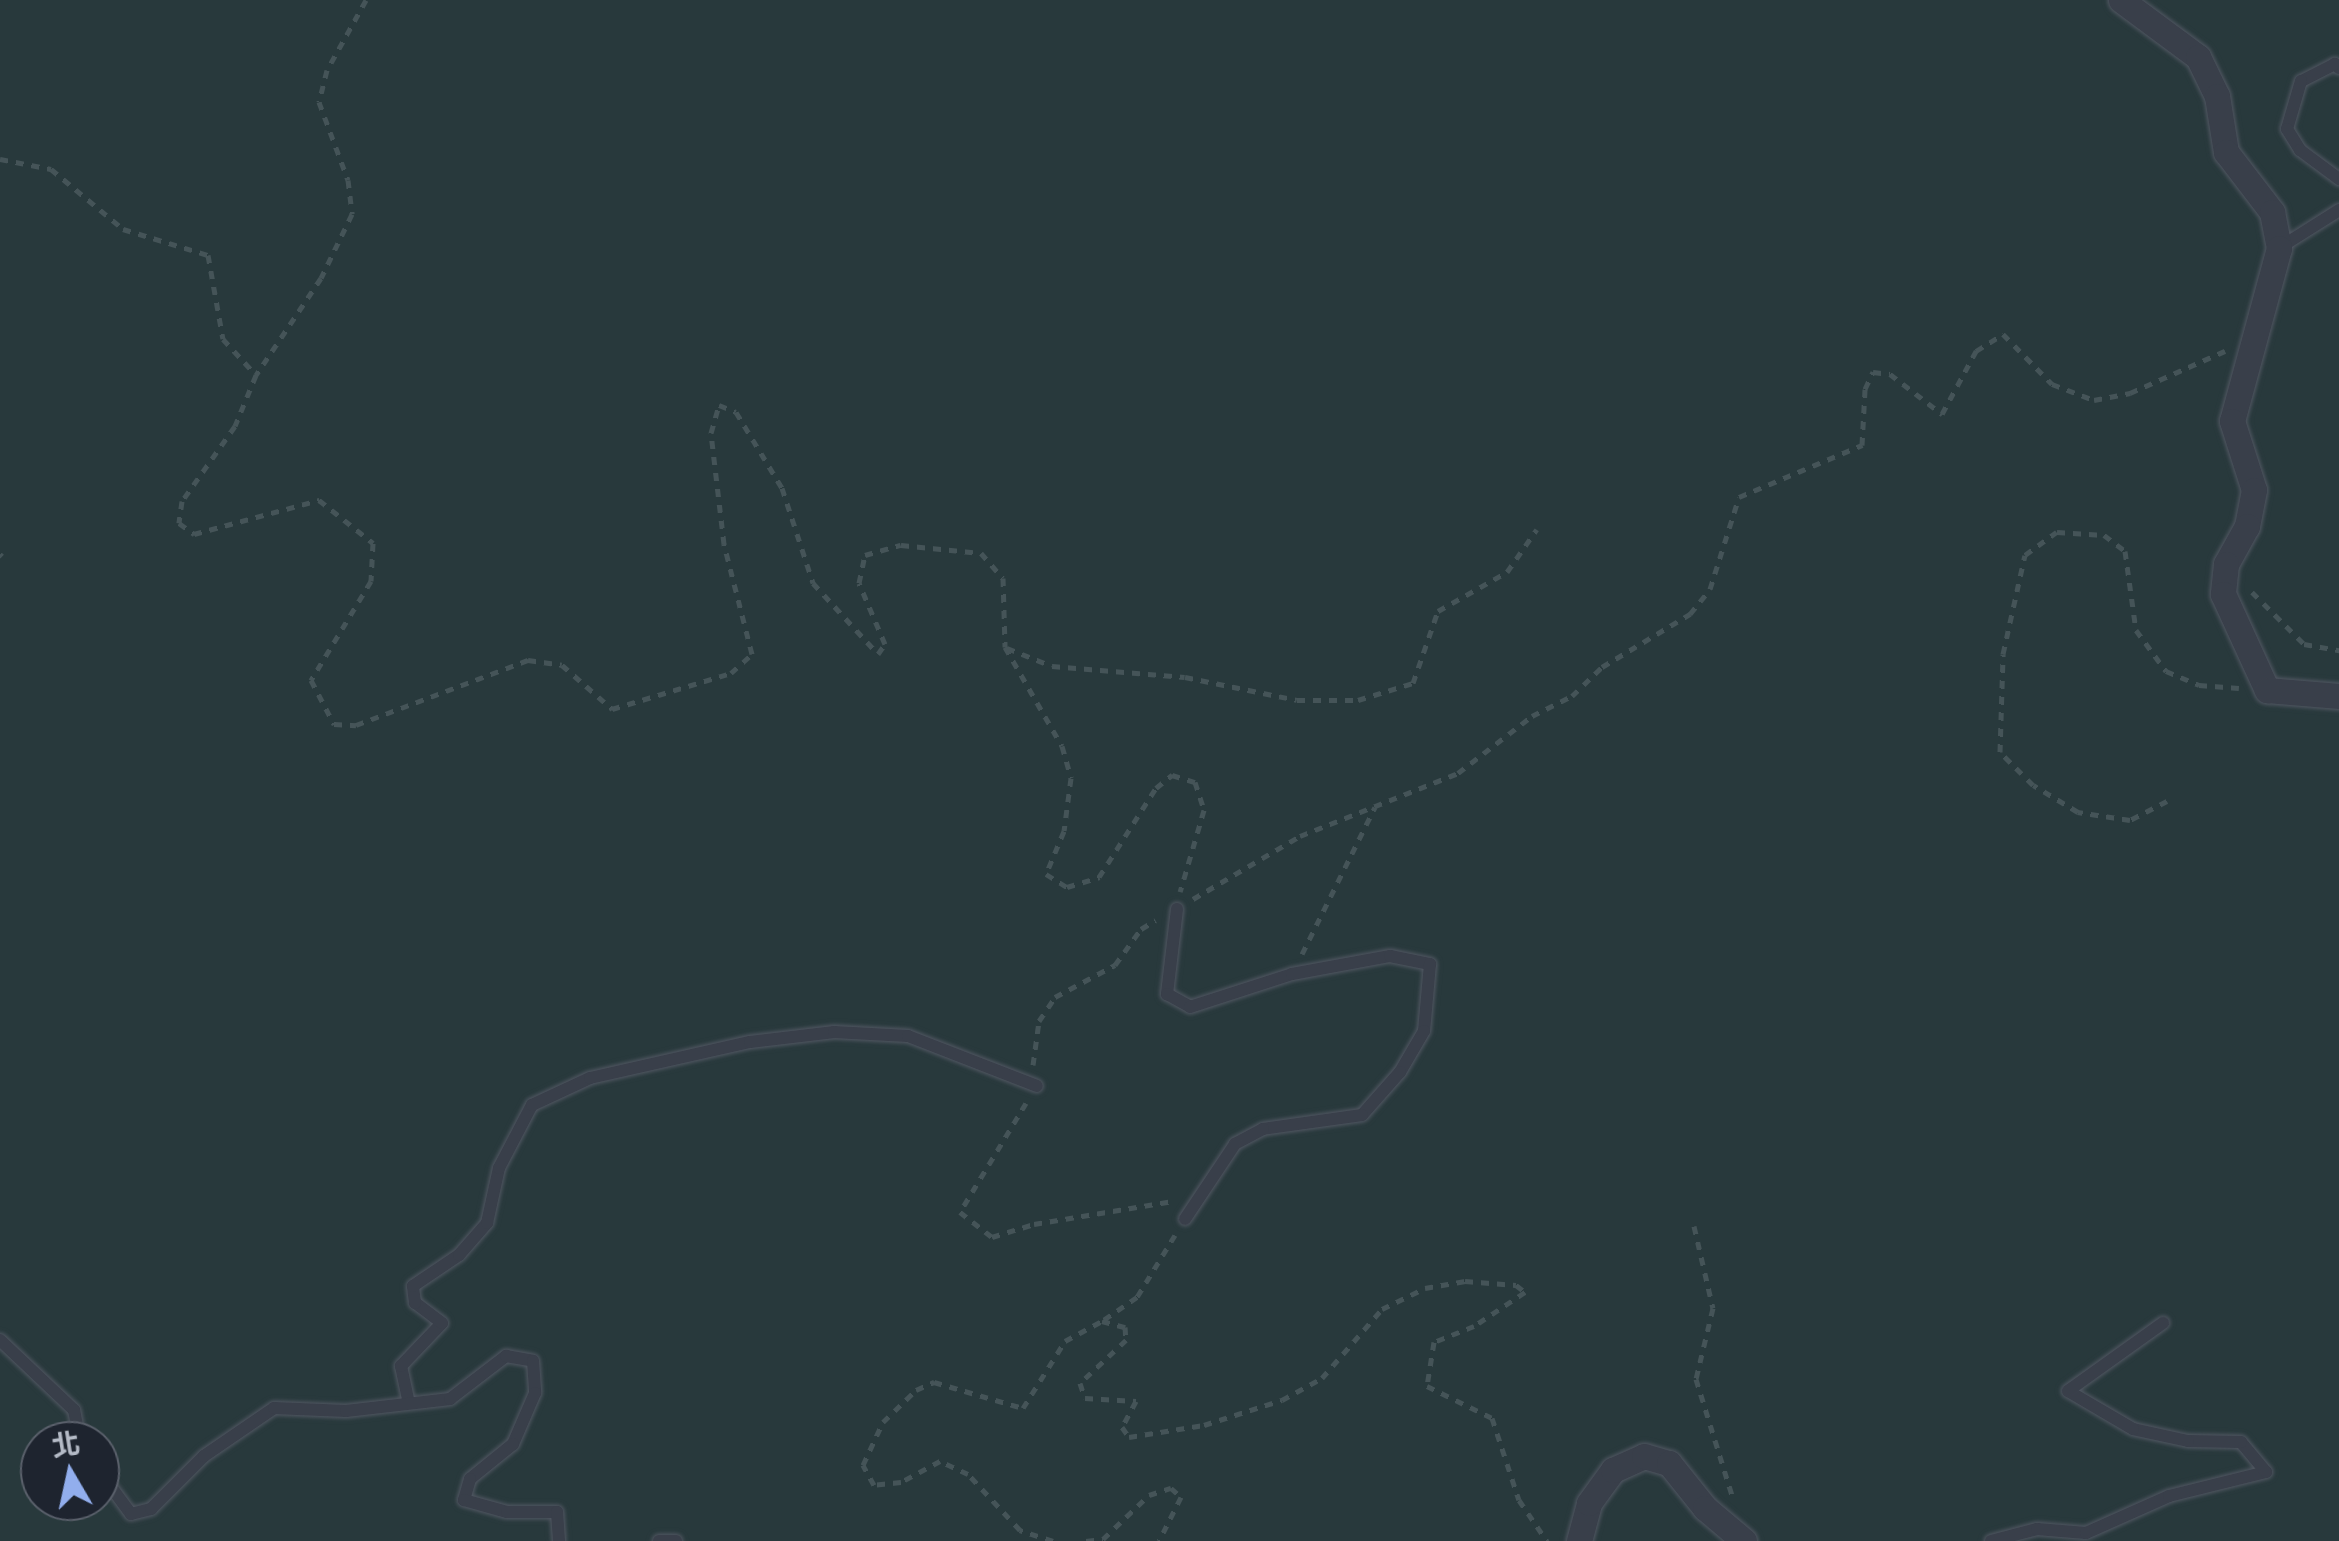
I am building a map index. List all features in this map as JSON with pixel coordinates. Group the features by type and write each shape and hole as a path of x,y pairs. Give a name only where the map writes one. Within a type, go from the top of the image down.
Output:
{"street":[{"path":"2120,0 2198,58 2217,96 2226,152 2272,212 2278,248 2250,338 2232,421 2254,490 2247,526 2226,564 2223,594 2267,690 2339,696"},
{"path":"1578,1541 1588,1502 1613,1470 1644,1456 1669,1463 1705,1508 1744,1541"}],"lane":[{"path":"2339,68 2335,64 2301,81 2287,129 2300,150 2339,178"},
{"path":"2278,248 2339,210"},
{"path":"1177,909 1167,994 1190,1008 1292,974 1390,956 1430,964 1424,1030 1400,1072 1362,1115 1263,1128 1235,1144 1185,1219"},
{"path":"408,1399 401,1366 442,1322 415,1303 413,1286 459,1256 487,1223 499,1168 532,1106 590,1078 750,1042 834,1032 908,1036 1037,1086"},
{"path":"1990,1541 2038,1529 2086,1533 2169,1496 2266,1472 2242,1442 2188,1441 2133,1429 2068,1391 2162,1323"},
{"path":"0,1340 74,1410 76,1421"},
{"path":"120,1499 131,1514 152,1508 204,1456 274,1408 346,1411 408,1399 450,1399 506,1356 533,1361 535,1393 512,1444 470,1479 464,1500 507,1512 557,1512 559,1541"},
{"path":"659,1541 676,1541"}],"path":[{"path":"366,0 328,70 319,102 348,180 352,214 321,278 256,376 235,426 182,501 178,523 194,534 319,500 373,543 371,581 312,680 334,724 356,725 528,660 562,665 612,709 732,673 752,654 724,544 711,433 719,405 736,412 782,488 813,583 878,654 885,644 859,583 865,554 901,545 981,554 1003,578 1004,647 1062,746 1071,778 1064,831 1046,874 1067,888 1099,877 1156,788 1172,775 1195,782 1204,810 1177,909"},
{"path":"0,159 50,169 123,230 208,255 223,339 256,376"},
{"path":"1184,1191 1173,1200 1034,1224 992,1238 960,1212 1037,1086 1030,1050 1055,997 1115,965 1141,929 1300,836 1458,774 1532,716 1572,696 1602,667 1690,614 1710,589 1728,517 1739,497 1862,445 1865,388 1872,372 1890,374 1942,414 1976,351 2003,334 2052,384 2094,400 2130,394 2250,338"},
{"path":"1004,647 1052,666 1186,677 1296,700 1358,700 1413,683 1438,612 1507,572 1538,529"},
{"path":"2167,801 2130,820 2078,812 2032,785 2000,752 2004,654 2025,555 2056,532 2104,534 2125,551 2136,630 2166,671 2199,685 2267,690"},
{"path":"2226,564 2304,644 2339,650"},
{"path":"1292,974 1376,804"},
{"path":"1053,1541 1020,1530 968,1474 940,1460 901,1482 874,1485 863,1465 882,1422 916,1390 934,1382 1023,1408 1066,1341 1137,1296 1185,1219 1173,1200"},
{"path":"1694,1226 1713,1308 1696,1378 1735,1505"},
{"path":"1102,1321 1126,1327 1126,1340 1080,1383 1085,1398 1136,1401 1122,1428 1129,1437 1204,1426 1282,1400 1322,1378 1382,1309 1425,1288 1465,1281 1516,1285 1526,1292 1474,1326 1434,1342 1427,1386 1492,1418 1519,1500 1547,1541"},
{"path":"1086,1541 1103,1539 1149,1495 1171,1488 1181,1497 1160,1541"}],"shaded area":[{"path":"0,0 2339,0 2339,1541 0,1541"}]}
